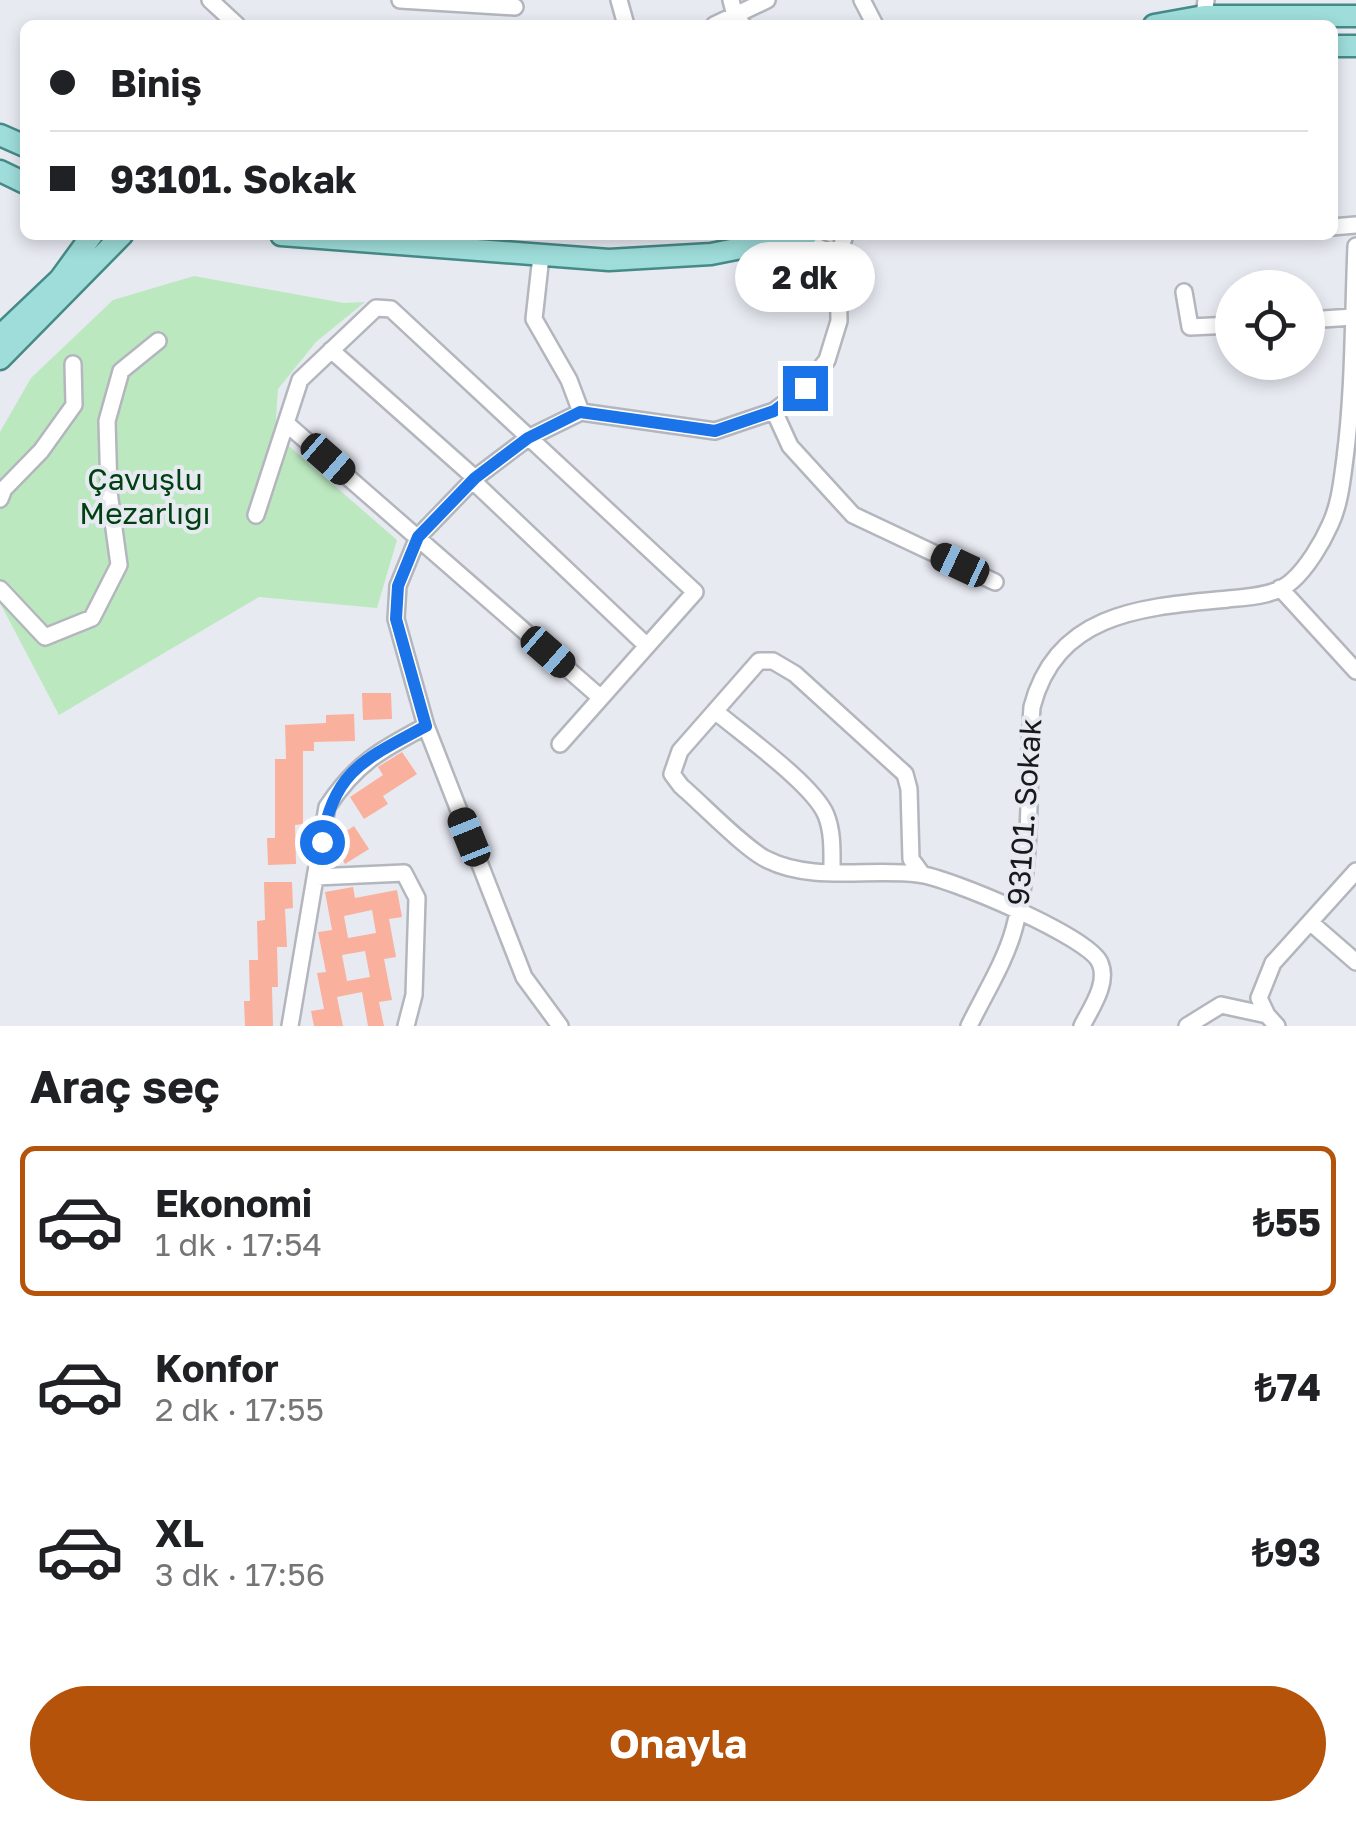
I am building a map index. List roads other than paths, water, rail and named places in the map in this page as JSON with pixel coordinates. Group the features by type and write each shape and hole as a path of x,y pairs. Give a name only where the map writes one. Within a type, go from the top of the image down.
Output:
{"main road":[{"path":"1169,20 1205,8 1356,16"},
{"path":"0,336 60,280 88,240"},
{"path":"0,359 117,240"},
{"path":"343,240 609,260 694,255 780,240"}],"street":[{"path":"210,0 232,20"},
{"path":"400,0 515,4"},
{"path":"736,14 767,0"},
{"path":"810,240 838,257"},
{"path":"560,1026 524,977 426,726 396,619 398,586 418,537 474,480 528,438 580,412 715,431 774,411 805,388 827,360 839,322 838,257 844,240"},
{"path":"1356,246 1349,424 1340,495 1331,524 1308,562 1291,583 1280,588 1356,671"},
{"path":"541,256 534,320 569,380 580,412"},
{"path":"1184,292 1190,327 1215,326"},
{"path":"256,515 300,380 376,308 391,310 695,592 560,744"},
{"path":"1325,319 1353,318"},
{"path":"0,588 45,637 92,618 119,565 108,492 106,422 121,370 158,341"},
{"path":"331,350 648,646"},
{"path":"0,499 4,489 41,451 74,405 73,364"},
{"path":"774,411 790,446 853,515 995,582"},
{"path":"287,424 601,698"},
{"name":"93101. Sokak","path":"969,1026 1013,933 1019,910 1027,839 1032,707 1052,663 1093,624 1122,614 1160,606 1257,597 1280,588"},
{"path":"922,874 910,859 905,774 794,674 774,661 759,660 680,751 672,774 681,786 766,860 805,870 922,874 1019,910 1094,952 1102,966 1100,992 1082,1026"},
{"path":"715,711 802,786 825,813 832,871"},
{"path":"290,1026 327,807 343,783 370,756 426,726"},
{"path":"1272,1021 1259,998 1272,963 1356,871"},
{"path":"316,876 404,873 418,898 414,996 406,1026"},
{"path":"1310,922 1356,962"},
{"path":"1187,1026 1221,1004 1272,1021"}],"park label":[{"name":"Çavuşlu Mezarlığı","path":"145,497"}]}
